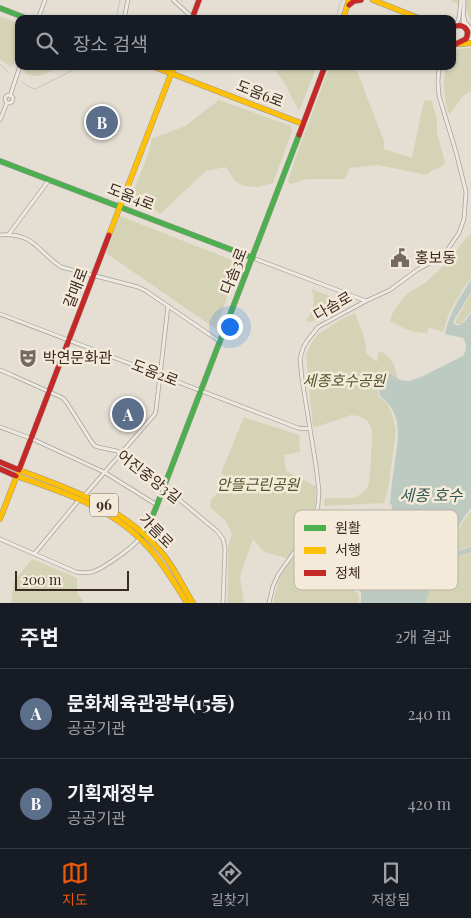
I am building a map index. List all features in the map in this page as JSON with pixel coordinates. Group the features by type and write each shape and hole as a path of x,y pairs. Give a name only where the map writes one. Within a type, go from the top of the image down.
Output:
{"street":[{"path":"39,15 45,0"},
{"path":"125,15 128,0"},
{"path":"173,0 189,15"},
{"path":"193,15 199,0"},
{"path":"344,15 350,0"},
{"path":"347,8 354,1 361,0"},
{"path":"373,0 411,15"},
{"path":"463,1 463,22 468,30"},
{"path":"456,22 459,18 463,1"},
{"path":"0,8 18,15"},
{"path":"456,45 467,38 468,30 463,13"},
{"path":"456,26 462,25 468,30"},
{"path":"456,41 471,42"},
{"path":"456,46 471,42"},
{"path":"7,103 12,101 10,96 19,70"},
{"name":"도움6로","path":"162,70 303,124"},
{"name":"갈매로","path":"0,519 172,70"},
{"name":"다솜3로","path":"140,538 149,526 158,505 323,70"},
{"name":"다솜로","path":"317,510 319,490 300,359 303,348 318,327 390,290 417,270 441,257 459,233 464,219 466,207 465,187 440,100 439,70"},
{"path":"0,94 6,97 10,96"},
{"path":"0,120 7,103 6,97"},
{"name":"도움4로","path":"0,161 252,258"},
{"path":"9,234 49,180"},
{"path":"0,235 22,236 32,240 53,261 61,266 138,287 220,341"},
{"path":"252,258 366,301"},
{"path":"85,495 155,414 168,306"},
{"name":"도움2로","path":"0,314 298,428 310,429"},
{"name":"어진중앙3길","path":"0,370 63,398 95,446 117,450 217,531 223,539 225,548 223,603"},
{"path":"0,427 30,438 104,472 158,505"},
{"name":"가름로","path":"0,462 85,495 112,509 144,533 158,548 171,565 193,603"},
{"name":"가름로","path":"0,470 79,500 109,515 140,538 159,560 187,603"},
{"path":"35,553 79,500"},
{"path":"0,539 76,572 90,572 97,570 122,553 140,538"},
{"name":"다솜로","path":"269,603 278,575 294,552"}],"green space":[{"path":"451,0 471,0 471,21 466,9"},
{"path":"0,16 15,22 15,59 12,68 0,59"},
{"path":"471,48 471,91 462,97 450,114 445,100 444,78 445,70 456,70 456,51 458,49"},
{"path":"26,70 52,70 39,76 25,73"},
{"path":"315,70 299,111 286,86 276,71"},
{"path":"328,70 357,70 384,141 384,149 412,158 424,100 432,101 437,120 437,133 445,163 427,175 377,165 350,168 345,179 307,179 291,184 288,182"},
{"path":"219,100 291,126 292,131 273,183 257,187 244,186 235,181 226,167 206,171 160,214 157,211 133,203 131,197 152,139 185,126"},
{"path":"120,216 239,263 216,329 106,253"},
{"path":"471,234 471,278 449,313 443,332 429,327 427,333 417,332 403,328 390,321 395,309 404,298 435,274"},
{"path":"312,289 332,297 333,309 331,313 310,322 306,321 311,313 314,300"},
{"path":"471,293 471,311 461,324 456,324 455,322"},
{"name":"세종호수공원","path":"355,313 364,337 366,353 377,362 378,353 381,351 393,363 396,369 397,378 388,373 385,382 378,391 379,397 387,404 391,411 396,430 389,484 384,503 324,506 325,498 356,498 367,488 370,475 372,434 369,423 365,419 351,415 313,428 306,356 318,334"},
{"name":"안뜰근린공원","path":"244,417 299,435 300,452 284,455 286,471 316,486 314,510 294,510 294,549 287,558 264,552 253,539 240,576 244,603 227,603 228,546 232,534 226,521 210,507 211,500 226,484 226,477 221,473"},
{"path":"471,511 471,546 458,550 458,531"},
{"path":"471,552 471,603 425,603 430,590 458,590 458,556"},
{"path":"294,558 294,590 353,590 359,594 359,603 273,603 282,572"},
{"path":"32,559 77,578 77,592 84,603 11,603 14,581"}],"water":[{"name":"세종 호수","path":"471,280 471,292 453,322 455,325 460,325 471,313 471,508 458,528 458,510 392,510 392,505 390,504 398,430 394,412 380,396 379,391 389,373 400,380 410,381 463,356 466,347 463,338 445,334 459,299"},
{"name":"세종 호수","path":"471,547 471,552 458,556 458,551"},
{"name":"세종 호수","path":"358,590 431,590 425,603 361,603 361,592"}],"waterway":[{"path":"117,15 120,0"},
{"path":"337,15 342,0"},
{"path":"0,64 8,72"},
{"path":"22,82 35,89 73,70"}],"traffic: fast":[{"path":"0,8 18,15"},
{"path":"140,538 149,525 157,505 299,135"},
{"path":"0,161 253,258"}],"traffic: slow":[{"path":"344,15 349,0"},
{"path":"373,0 411,15"},
{"path":"460,44 471,43"},
{"path":"162,70 303,124"},
{"path":"109,235 172,70"},
{"path":"0,519 19,470 78,493 115,513 148,538 163,554 193,603"},
{"path":"16,476 69,495 119,521 134,533 153,553 187,603"}],"traffic: jam":[{"path":"193,15 199,0"},
{"path":"349,5 354,1 361,0"},
{"path":"456,26 465,27 467,32 466,39 456,44"},
{"path":"299,135 323,70"},
{"path":"0,462 19,470 109,235"},
{"path":"0,469 16,476"}],"place":[{"name":"기획재정부","path":"102,122"},
{"name":"홍보동","path":"400,258"},
{"name":"박연문화관","path":"28,358"},
{"name":"문화체육관광부(15동)","path":"128,414"}]}
